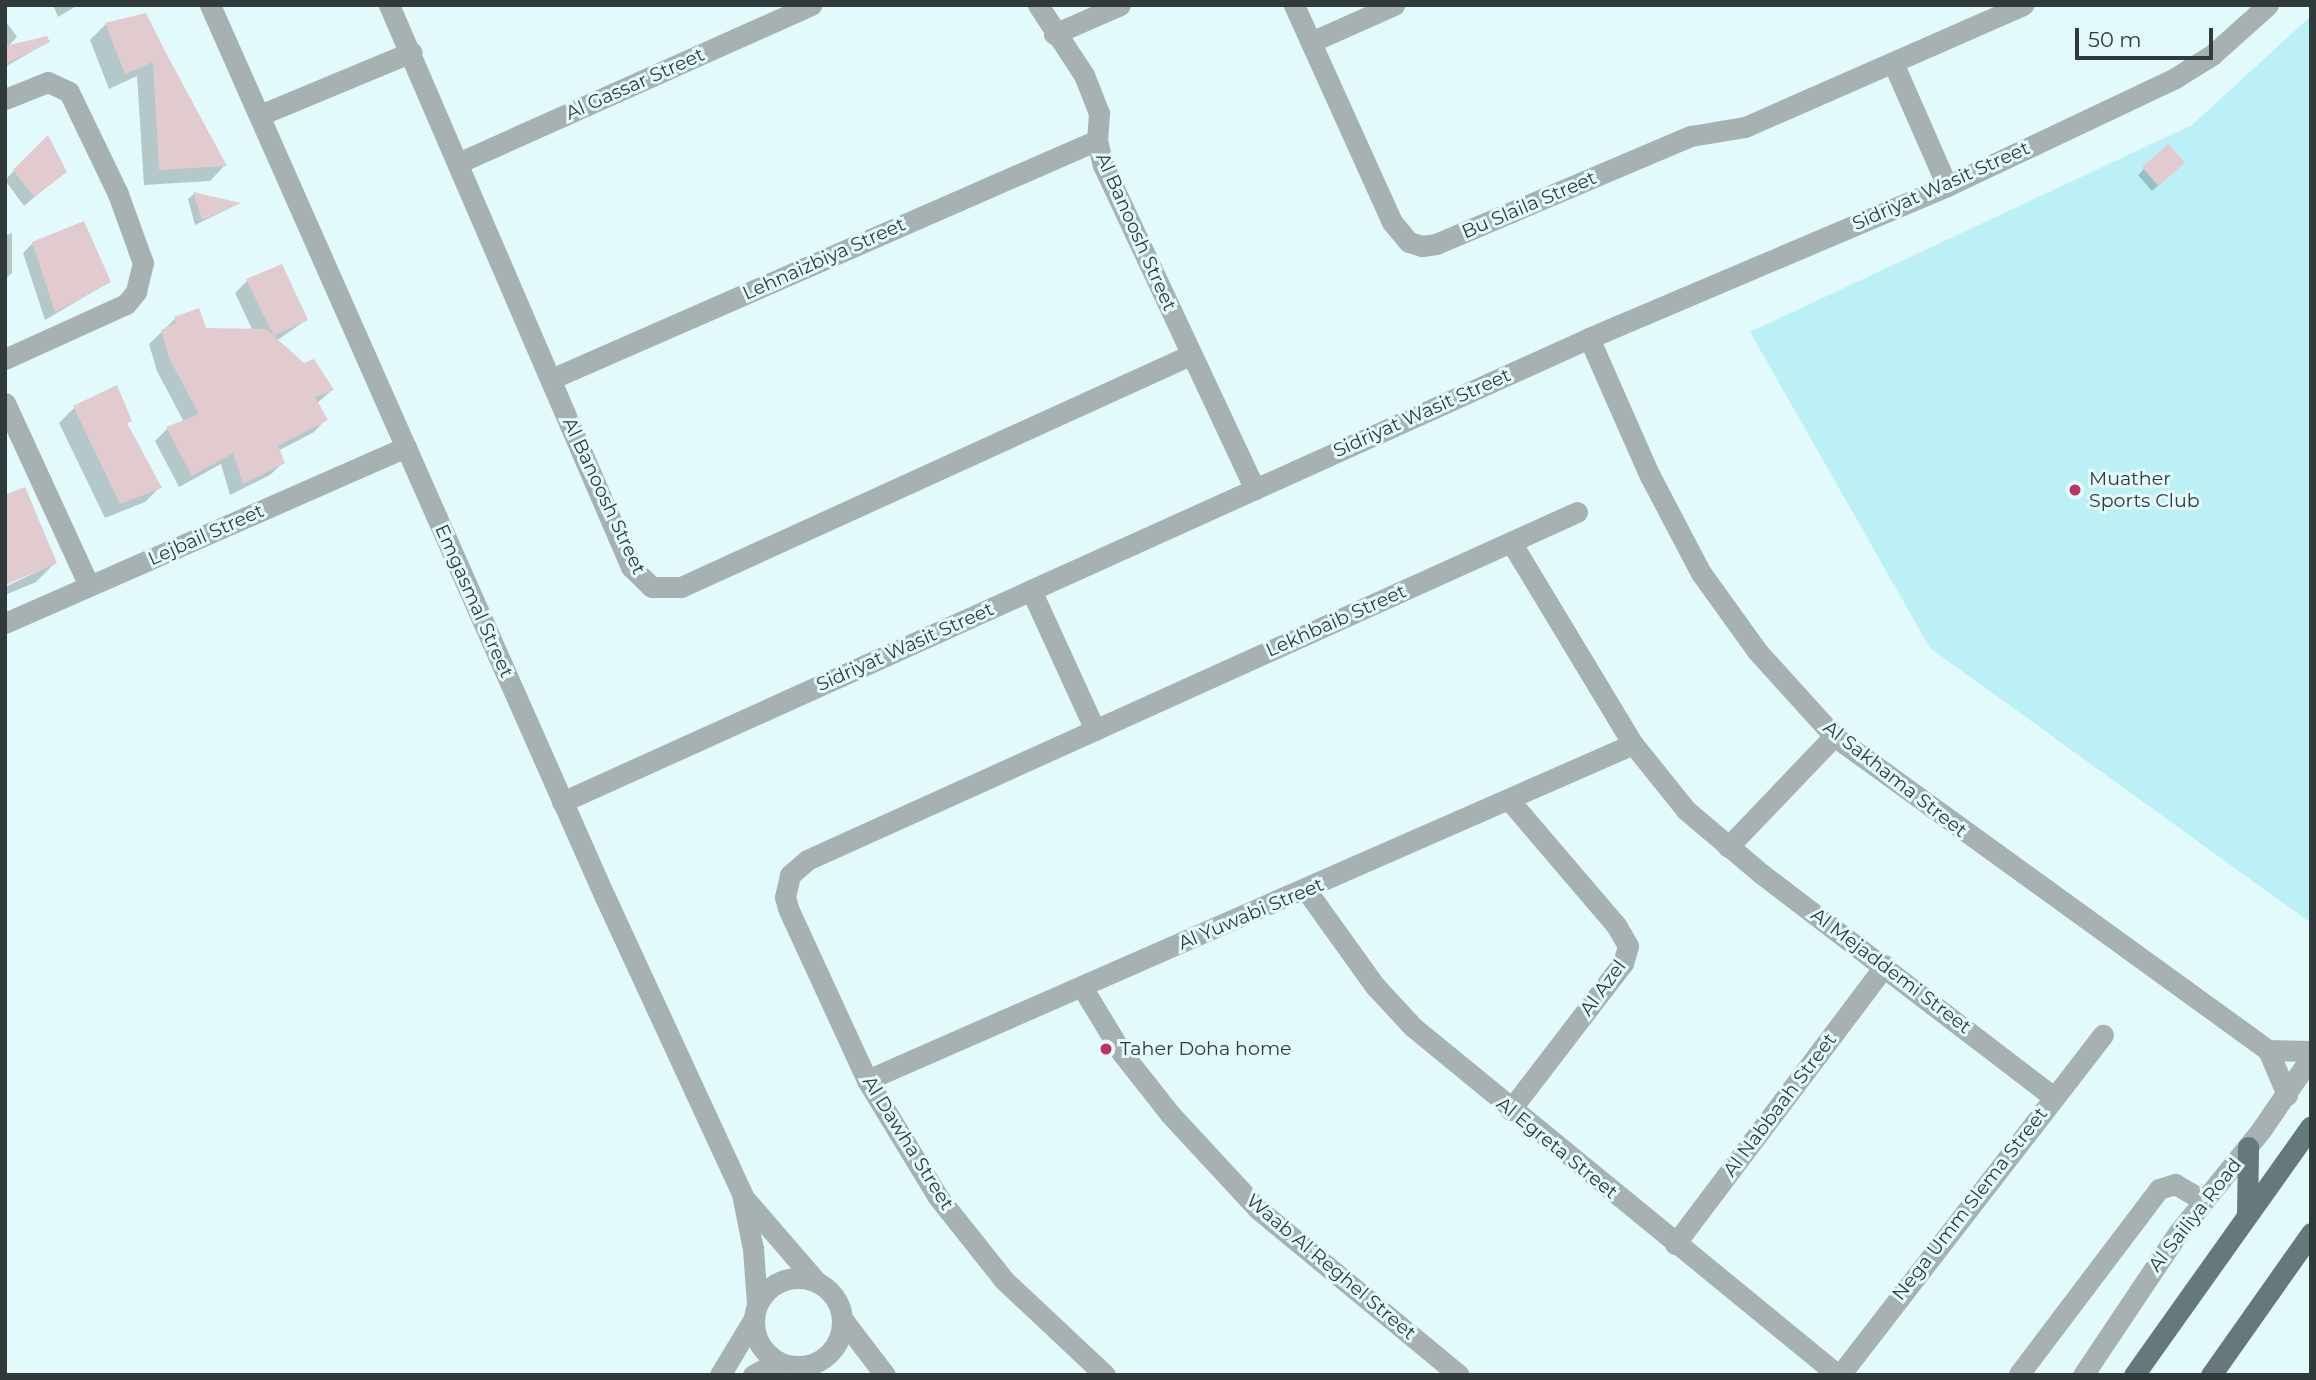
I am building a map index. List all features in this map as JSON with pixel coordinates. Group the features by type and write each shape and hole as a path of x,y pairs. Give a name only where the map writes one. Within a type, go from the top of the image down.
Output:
{"main road":[{"name":"Al Sailiya Road","path":"2133,1375 2311,1126"},
{"path":"2246,1218 2248,1147"},
{"path":"2211,1375 2311,1233"}],"street":[{"name":"Emgasmal Street","path":"210,5 562,802 742,1195 753,1249 755,1311"},
{"name":"Al Banoosh Street","path":"389,5 636,576 652,587 671,590 1190,355"},
{"name":"Al Gassar Street","path":"458,163 811,5"},
{"name":"Al Banoosh Street","path":"1038,5 1054,34 1074,59 1093,96 1098,113 1097,140 1102,165 1255,489"},
{"path":"1054,34 1120,5"},
{"name":"Bu Slaila Street","path":"1294,5 1392,222 1409,242 1422,246 1436,244 1691,136 1745,127 1894,65 2023,5"},
{"path":"1311,42 1394,5"},
{"name":"Sidriyat Wasit Street","path":"562,802 1589,338 1947,186 2175,78 2212,55 2268,5"},
{"path":"260,115 411,52"},
{"path":"1894,65 1947,186"},
{"path":"5,99 48,82 69,92 118,194 143,263 136,292 126,304 5,359"},
{"name":"Lehnaizbiya Street","path":"551,379 1097,140"},
{"name":"Al Sakhama Street","path":"1589,338 1650,476 1700,573 1757,651 1833,736 2268,1050"},
{"path":"5,403 89,586"},
{"name":"Lejbail Street","path":"5,623 406,447"},
{"name":"Lekhbaib Street","path":"788,908 786,886 790,875 807,860 1577,512"},
{"name":"Al Mejaddemi Street","path":"1511,542 1633,744 1686,810 1728,847 1885,965 2053,1097"},
{"path":"1031,590 1095,730"},
{"path":"1728,847 1833,736"},
{"name":"Al Yuwabi Street","path":"867,1080 1510,801 1633,744"},
{"name":"Al Azel","path":"1510,801 1616,925 1628,946 1623,963 1510,1110"},
{"name":"Al Egreta Street","path":"1306,890 1394,1007 1510,1110 1839,1375"},
{"name":"Al Dawha Street","path":"788,908 867,1080 938,1197 1004,1280 1105,1375"},
{"name":"Al Nabbaah Street","path":"1675,1244 1885,965"},
{"name":"Waab Al Reghel Street","path":"1082,987 1122,1053 1170,1114 1259,1209 1459,1375"},
{"name":"Nega Umm Slema Street","path":"1839,1375 2103,1035"},
{"path":"2287,1095 2268,1050 2311,1051"},
{"name":"Al Sailiya Road","path":"2083,1375 2203,1200 2248,1147 2287,1095 2311,1057"},
{"path":"2019,1374 2159,1189 2175,1184 2203,1200"},
{"name":"Emgasmal Street","path":"742,1195 815,1280"},
{"path":"720,1375 755,1311 781,1280 815,1280 839,1303 843,1320 885,1375"},
{"path":"755,1311 764,1351 777,1362"},
{"path":"810,1365 834,1348 843,1320"},
{"path":"753,1375 777,1362 810,1365 831,1375"}],"shaded area":[{"name":"Muather Sports Club","path":"2311,16 2311,923 1930,648 1750,332 2192,125"}],"building":[{"path":"146,13 227,166 159,170 153,62 125,74 105,23"},
{"path":"47,36 50,42 5,64 5,46"},
{"path":"48,135 67,172 34,197 13,170"},
{"path":"2168,144 2185,163 2159,186 2142,167"},
{"path":"193,192 241,203 202,220"},
{"path":"84,221 111,282 55,312 32,242"},
{"path":"282,264 308,320 274,336 246,279"},
{"path":"199,308 206,328 266,329 304,363 314,359 334,390 315,397 328,420 278,446 285,463 243,484 233,453 192,476 166,427 199,414 169,358 161,330 176,323 174,317"},
{"path":"117,385 132,421 127,423 162,488 120,504 73,406"},
{"path":"25,487 57,563 5,585 5,495"}],"place":[{"name":"Muather Sports Club","path":"2075,490"},
{"name":"Taher Doha home","path":"1106,1049"}]}
